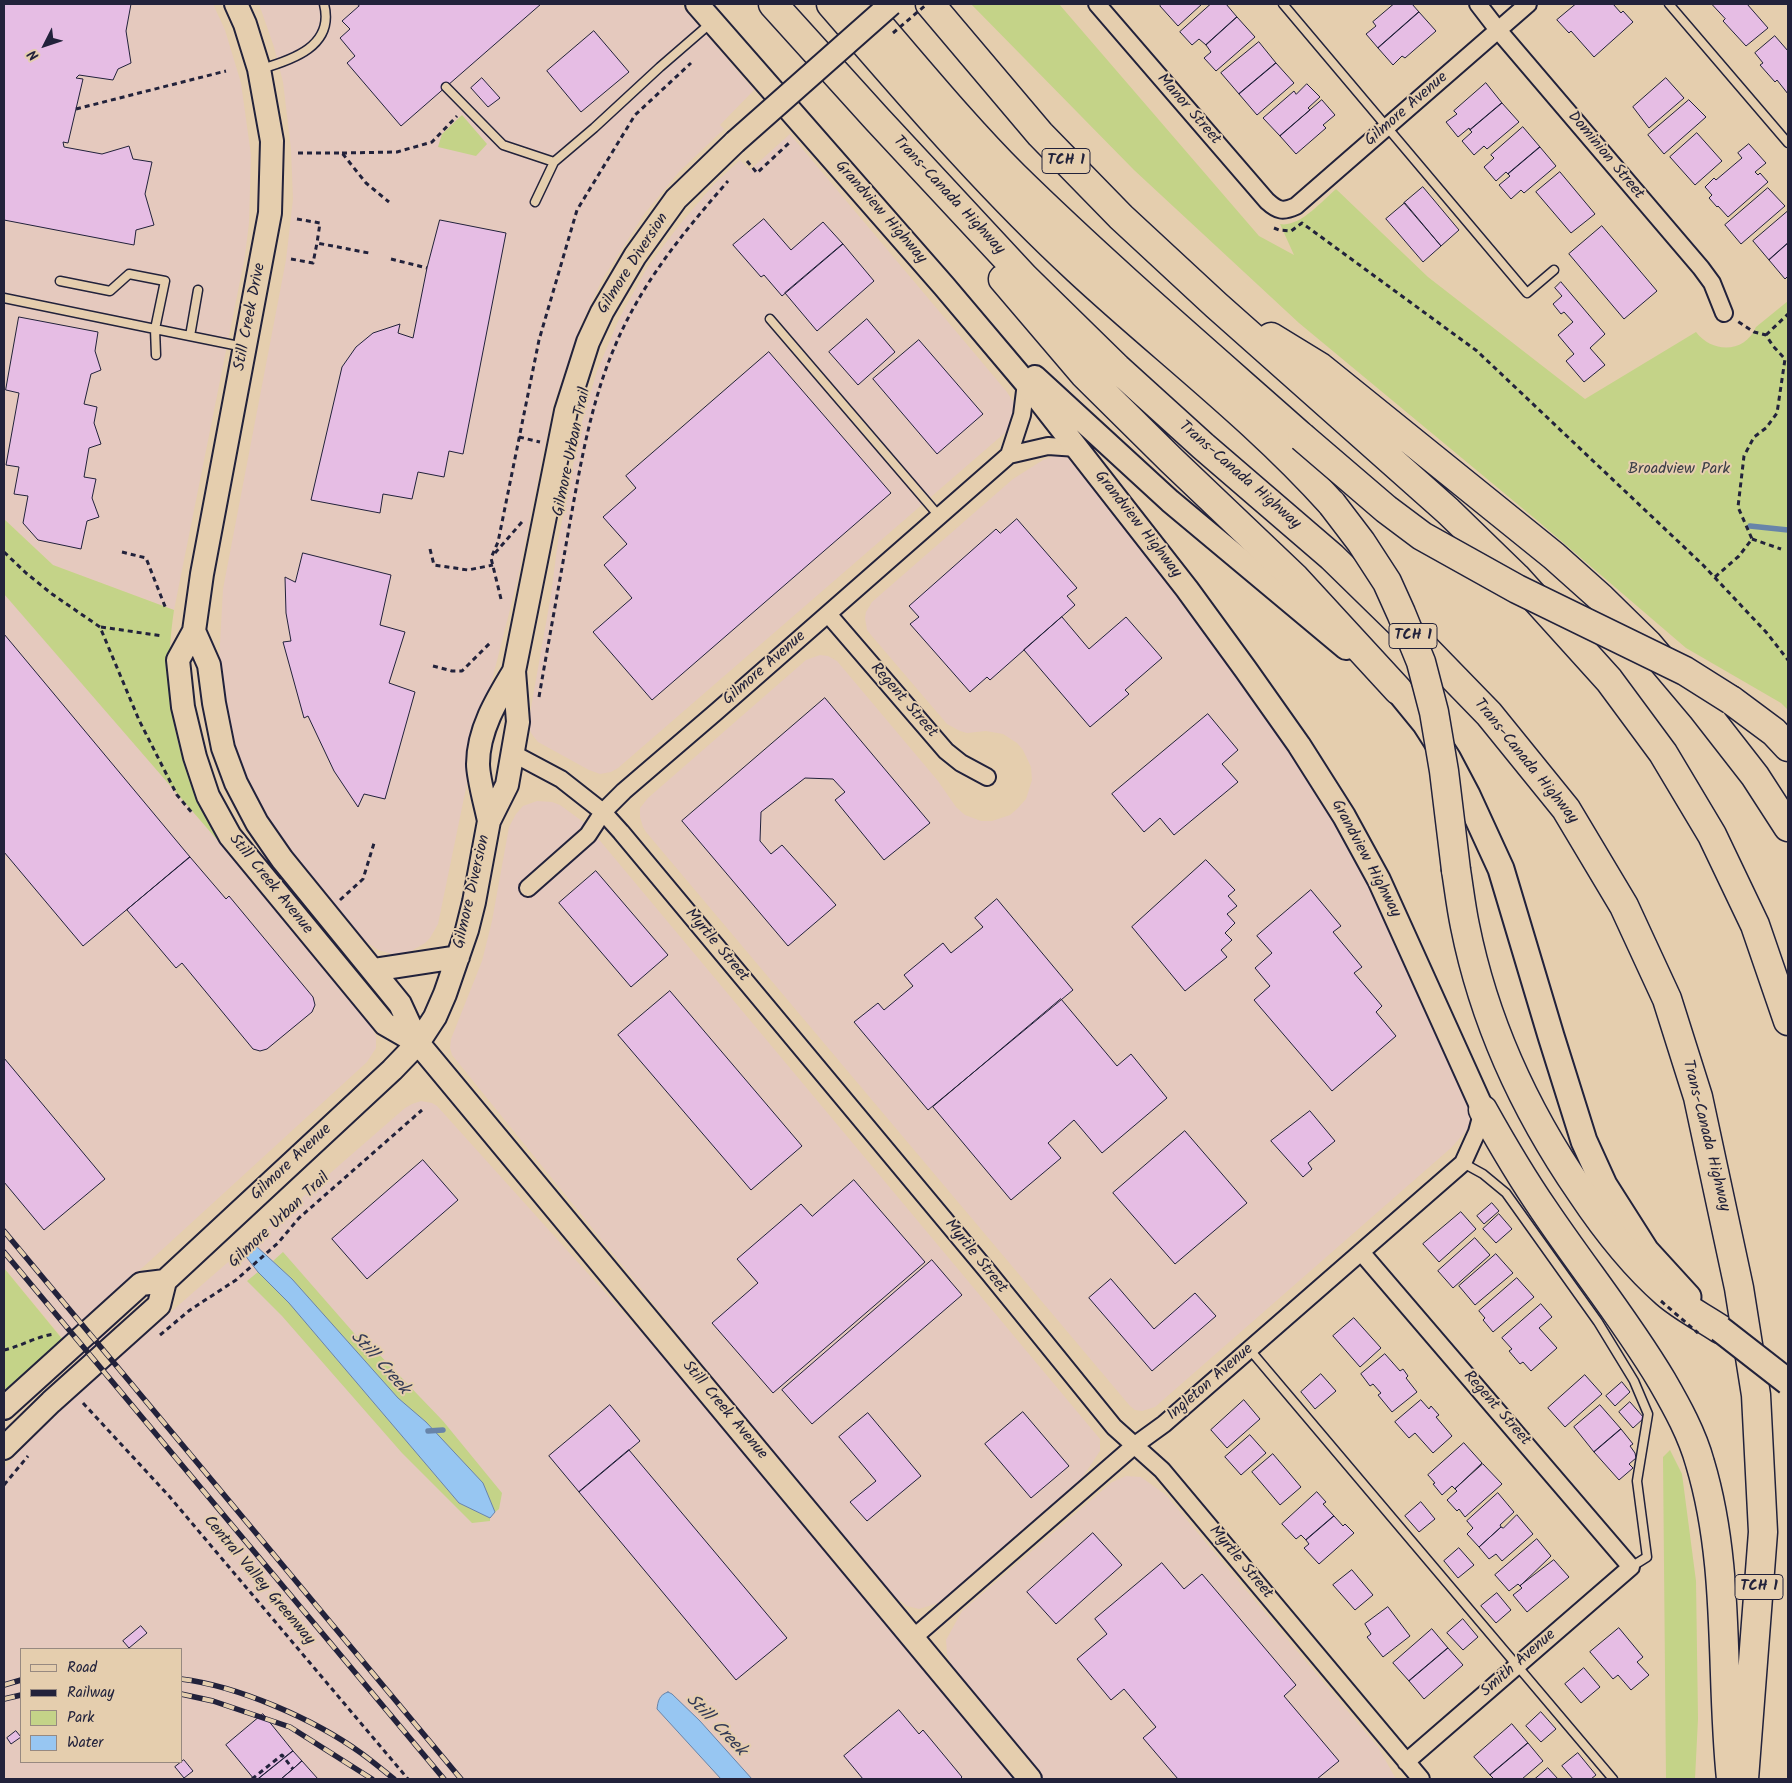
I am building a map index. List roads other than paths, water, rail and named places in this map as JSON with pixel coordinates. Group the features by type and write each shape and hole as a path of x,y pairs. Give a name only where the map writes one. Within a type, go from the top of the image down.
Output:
{"highway":[{"name":"Trans-Canada Highway","path":"773,4 1024,277 1110,362 1202,446 1332,557 1489,714 1566,809 1624,906 1667,999 1698,1097 1738,1278 1756,1395 1763,1532 1744,1779"},
{"path":"831,4 948,139 1016,209 1077,269 1285,455 1332,504 1361,542 1387,582 1402,612 1421,662 1436,722 1465,927 1479,981 1498,1037 1518,1084 1543,1133 1567,1173 1599,1219 1629,1255 1720,1329"},
{"path":"861,4 950,106 1013,174 1151,304 1302,438 1386,509 1422,536 1518,589 1686,671 1731,700 1774,732 1788,747"},
{"name":"TCH 1","path":"930,4 1040,134 1122,217 1216,305 1448,511 1516,577 1609,680 1663,753 1712,835 1755,925 1788,1020"},
{"path":"877,119 978,250 1084,374 1295,578 1398,690"},
{"path":"1216,305 1320,367 1554,556 1601,598 1648,644 1702,708 1755,776 1788,827"},
{"path":"1483,1110 1544,1210 1645,1353 1674,1401 1692,1440 1700,1463 1714,1522 1722,1600 1727,1742 1731,1779"}],"main road":[{"name":"Still Creek Drive","path":"194,631 202,574 270,214 272,141 259,69 245,24 236,4"},
{"name":"Grandview Highway","path":"697,4 944,286 1026,383 1187,589 1246,670 1299,745 1344,816 1378,880 1483,1110"},
{"name":"Gilmore Diversion","path":"418,1043 435,1017 458,957 474,902 489,821 507,785 514,754 518,722 514,671 566,410 588,342 618,283 656,224 694,180 734,142 891,4"},
{"path":"944,286 1038,380 1170,501 1398,690 1425,723 1448,759 1467,795 1501,869 1584,1141 1604,1185 1668,1286"},
{"name":"Still Creek Avenue","path":"194,631 209,665 214,703 224,748 236,782 257,823 282,859 400,1004 418,1043 1030,1779"},
{"name":"Still Creek Avenue","path":"194,631 178,660 183,707 195,757 208,796 230,836 385,1024 418,1043"},
{"name":"Gilmore Diversion","path":"489,821 478,764 482,737 491,709 514,671"},
{"path":"374,970 458,957"},
{"name":"Gilmore Avenue","path":"165,1281 392,1070 418,1043"},
{"path":"4,1408 141,1284 165,1281 159,1305 50,1402 4,1448"},
{"path":"1720,1329 1788,1382"}],"street":[{"name":"Manor Street","path":"1097,4 1267,202 1276,209 1283,210"},
{"name":"Dominion Street","path":"1478,4 1701,268 1712,283 1724,313"},
{"name":"Gilmore Avenue","path":"1283,210 1296,206 1528,4"},
{"path":"1009,455 1022,415 1026,383"},
{"name":"Gilmore Avenue","path":"528,888 588,835 603,812 624,791 1009,455 1048,446 1077,448"},
{"name":"Regent Street","path":"828,614 946,751 961,763 988,777"},
{"name":"Myrtle Street","path":"514,754 561,779 603,812 848,1104 1114,1427 1162,1470 1421,1779"},
{"name":"Ingleton Avenue","path":"913,1638 1136,1445 1164,1424 1250,1350 1463,1163 1477,1132 1483,1110"},
{"name":"Regent Street","path":"1361,1252 1632,1567"},
{"name":"Smith Avenue","path":"1406,1762 1632,1567"}],"lane":[{"path":"259,69 293,59 310,48 322,33 326,16 324,4"},
{"path":"1283,4 1527,293 1554,270"},
{"path":"1669,4 1788,143"},
{"path":"535,202 554,162 712,22"},
{"path":"446,86 503,145 554,162"},
{"path":"60,281 110,291 129,274 165,281 155,329 156,355"},
{"path":"190,336 198,290"},
{"path":"4,298 245,347"},
{"path":"770,319 939,516"},
{"path":"1463,1163 1483,1174 1506,1193 1598,1322 1634,1381 1648,1414 1637,1480 1647,1557 1632,1567"},
{"path":"1250,1350 1613,1779"}],"water":[{"path":"255,1245 292,1279 398,1398 426,1422 483,1483 495,1512 490,1518 459,1503 289,1303 258,1272 244,1254"},
{"path":"668,1692 700,1721 752,1779 721,1779 657,1709 659,1699"}],"waterway":[{"path":"1750,526 1788,530"},
{"path":"428,1431 443,1430"}],"railway":[{"path":"4,1231 461,1779"},
{"path":"4,1252 444,1779"},
{"path":"182,1679 227,1689 298,1716 342,1740 394,1779"},
{"path":"4,1685 20,1680"},
{"path":"182,1694 213,1701 290,1727 372,1779"},
{"path":"4,1699 20,1695"}],"park label":[{"name":"Broadview Park","path":"1679,470"}],"water label":[{"name":"Still Creek","path":"379,1364"},
{"name":"Still Creek","path":"715,1726"}]}
